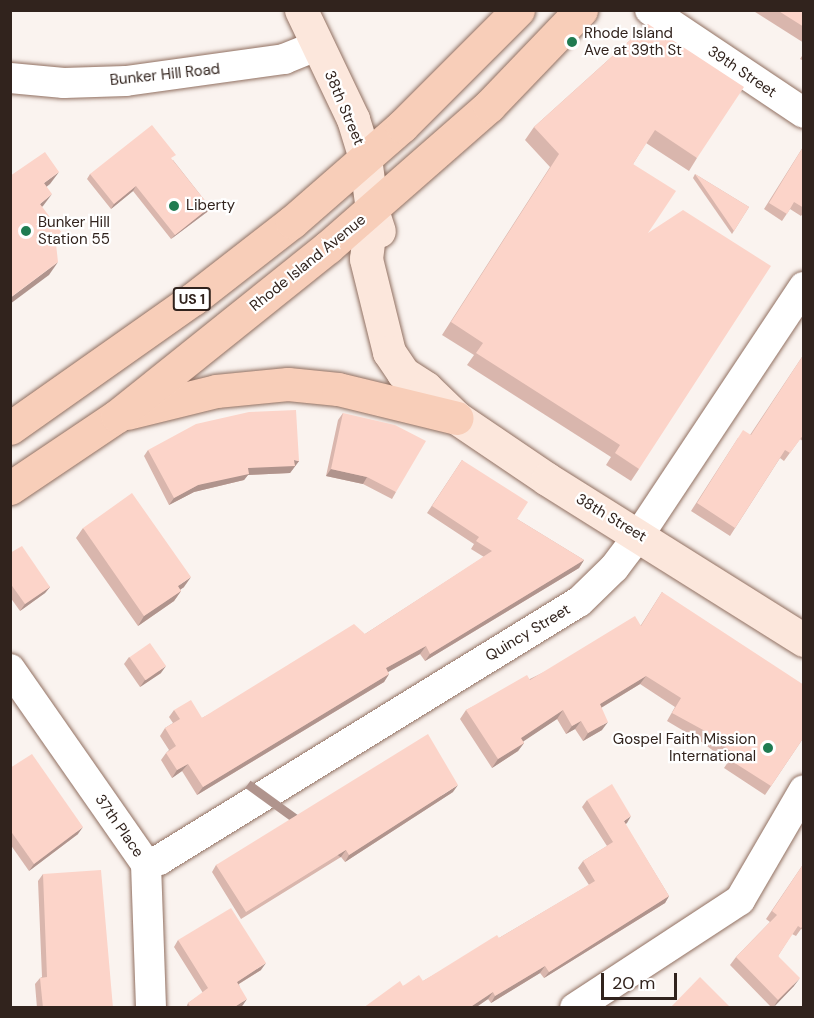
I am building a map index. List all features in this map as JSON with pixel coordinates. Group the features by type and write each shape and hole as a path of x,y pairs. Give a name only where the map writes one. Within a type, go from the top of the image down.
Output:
{"main road":[{"name":"38th Street","path":"300,10 353,119 365,158 372,210 366,259 389,352 403,373 426,388 457,418 639,535 753,612 804,640"},
{"name":"US 1","path":"10,428 193,299 292,222 418,111 518,10"},
{"name":"Rhode Island Avenue","path":"10,488 117,416 372,210 489,106 581,10"},
{"path":"117,416 216,391 288,384 338,389 457,418"}],"street":[{"name":"39th Street","path":"650,10 804,113"},
{"name":"Bunker Hill Road","path":"10,78 64,83 126,81 285,59 317,46"},
{"name":"Quincy Street","path":"146,864 159,860 579,602 614,568 639,535 804,287"},
{"name":"37th Place","path":"10,669 146,864 151,1008"},
{"path":"587,1005 740,900 804,790"}],"building":[{"path":"777,10 804,10 804,27"},
{"path":"648,24 744,87 697,158 655,130 633,164 676,191 648,233 683,210 771,266 639,469 615,453 620,445 476,353 483,343 451,322 559,154 534,127"},
{"path":"152,125 176,155 171,158 210,207 175,235 136,186 114,204 90,174"},
{"path":"803,147 804,208 794,202 787,214 769,203"},
{"name":"Bunker Hill Station 55","path":"45,152 59,172 44,183 52,194 40,204 62,233 56,244 58,262 10,298 10,176"},
{"path":"695,174 749,207 734,231"},
{"path":"804,354 804,434 790,453 785,450 735,528 697,503 743,430 751,435"},
{"path":"296,410 299,461 294,460 295,466 248,468 249,474 198,485 174,498 148,450 196,424 249,412"},
{"path":"343,413 395,425 426,441 396,492 367,477 331,469"},
{"path":"462,460 528,502 517,519 584,560 430,654 426,646 386,668 389,674 203,787 188,764 177,770 166,753 176,746 165,728 180,719 174,710 191,700 202,718 354,624 365,634 492,551 476,541 479,537 432,506"},
{"path":"132,493 191,577 178,586 181,591 144,616 83,528"},
{"path":"22,546 50,587 25,604 10,583 10,553"},
{"path":"662,592 804,685 804,737 771,786 730,760 734,754 705,731 672,713 681,698 646,676 600,704 608,722 588,733 581,721 572,726 563,710 521,738 524,743 498,759 466,710 527,675 530,680 635,616 641,626"},
{"path":"150,643 166,666 146,680 130,657"},
{"path":"428,734 458,785 349,855 346,850 246,912 216,865"},
{"path":"32,754 83,827 34,864 10,830 10,768"},
{"path":"612,784 631,816 624,821 669,896 549,972 545,966 495,996 493,992 469,1008 363,1008 400,981 403,986 419,975 423,981 497,935 499,938 595,881 583,861 613,842 587,800"},
{"path":"804,863 804,925 801,928 798,926 778,956 800,978 778,1000 736,957 777,915 772,911"},
{"path":"101,870 113,1008 43,1008 40,978 47,977 43,874"},
{"path":"231,908 266,963 237,982 247,999 233,1008 191,1008 188,1003 208,988 178,940"},
{"path":"700,977 731,1008 670,1008"}],"place":[{"name":"Rhode Island Ave at 39th St","path":"572,42"},
{"name":"Liberty","path":"174,206"},
{"name":"Bunker Hill Station 55","path":"26,231"},
{"name":"Gospel Faith Mission International","path":"768,748"}]}
